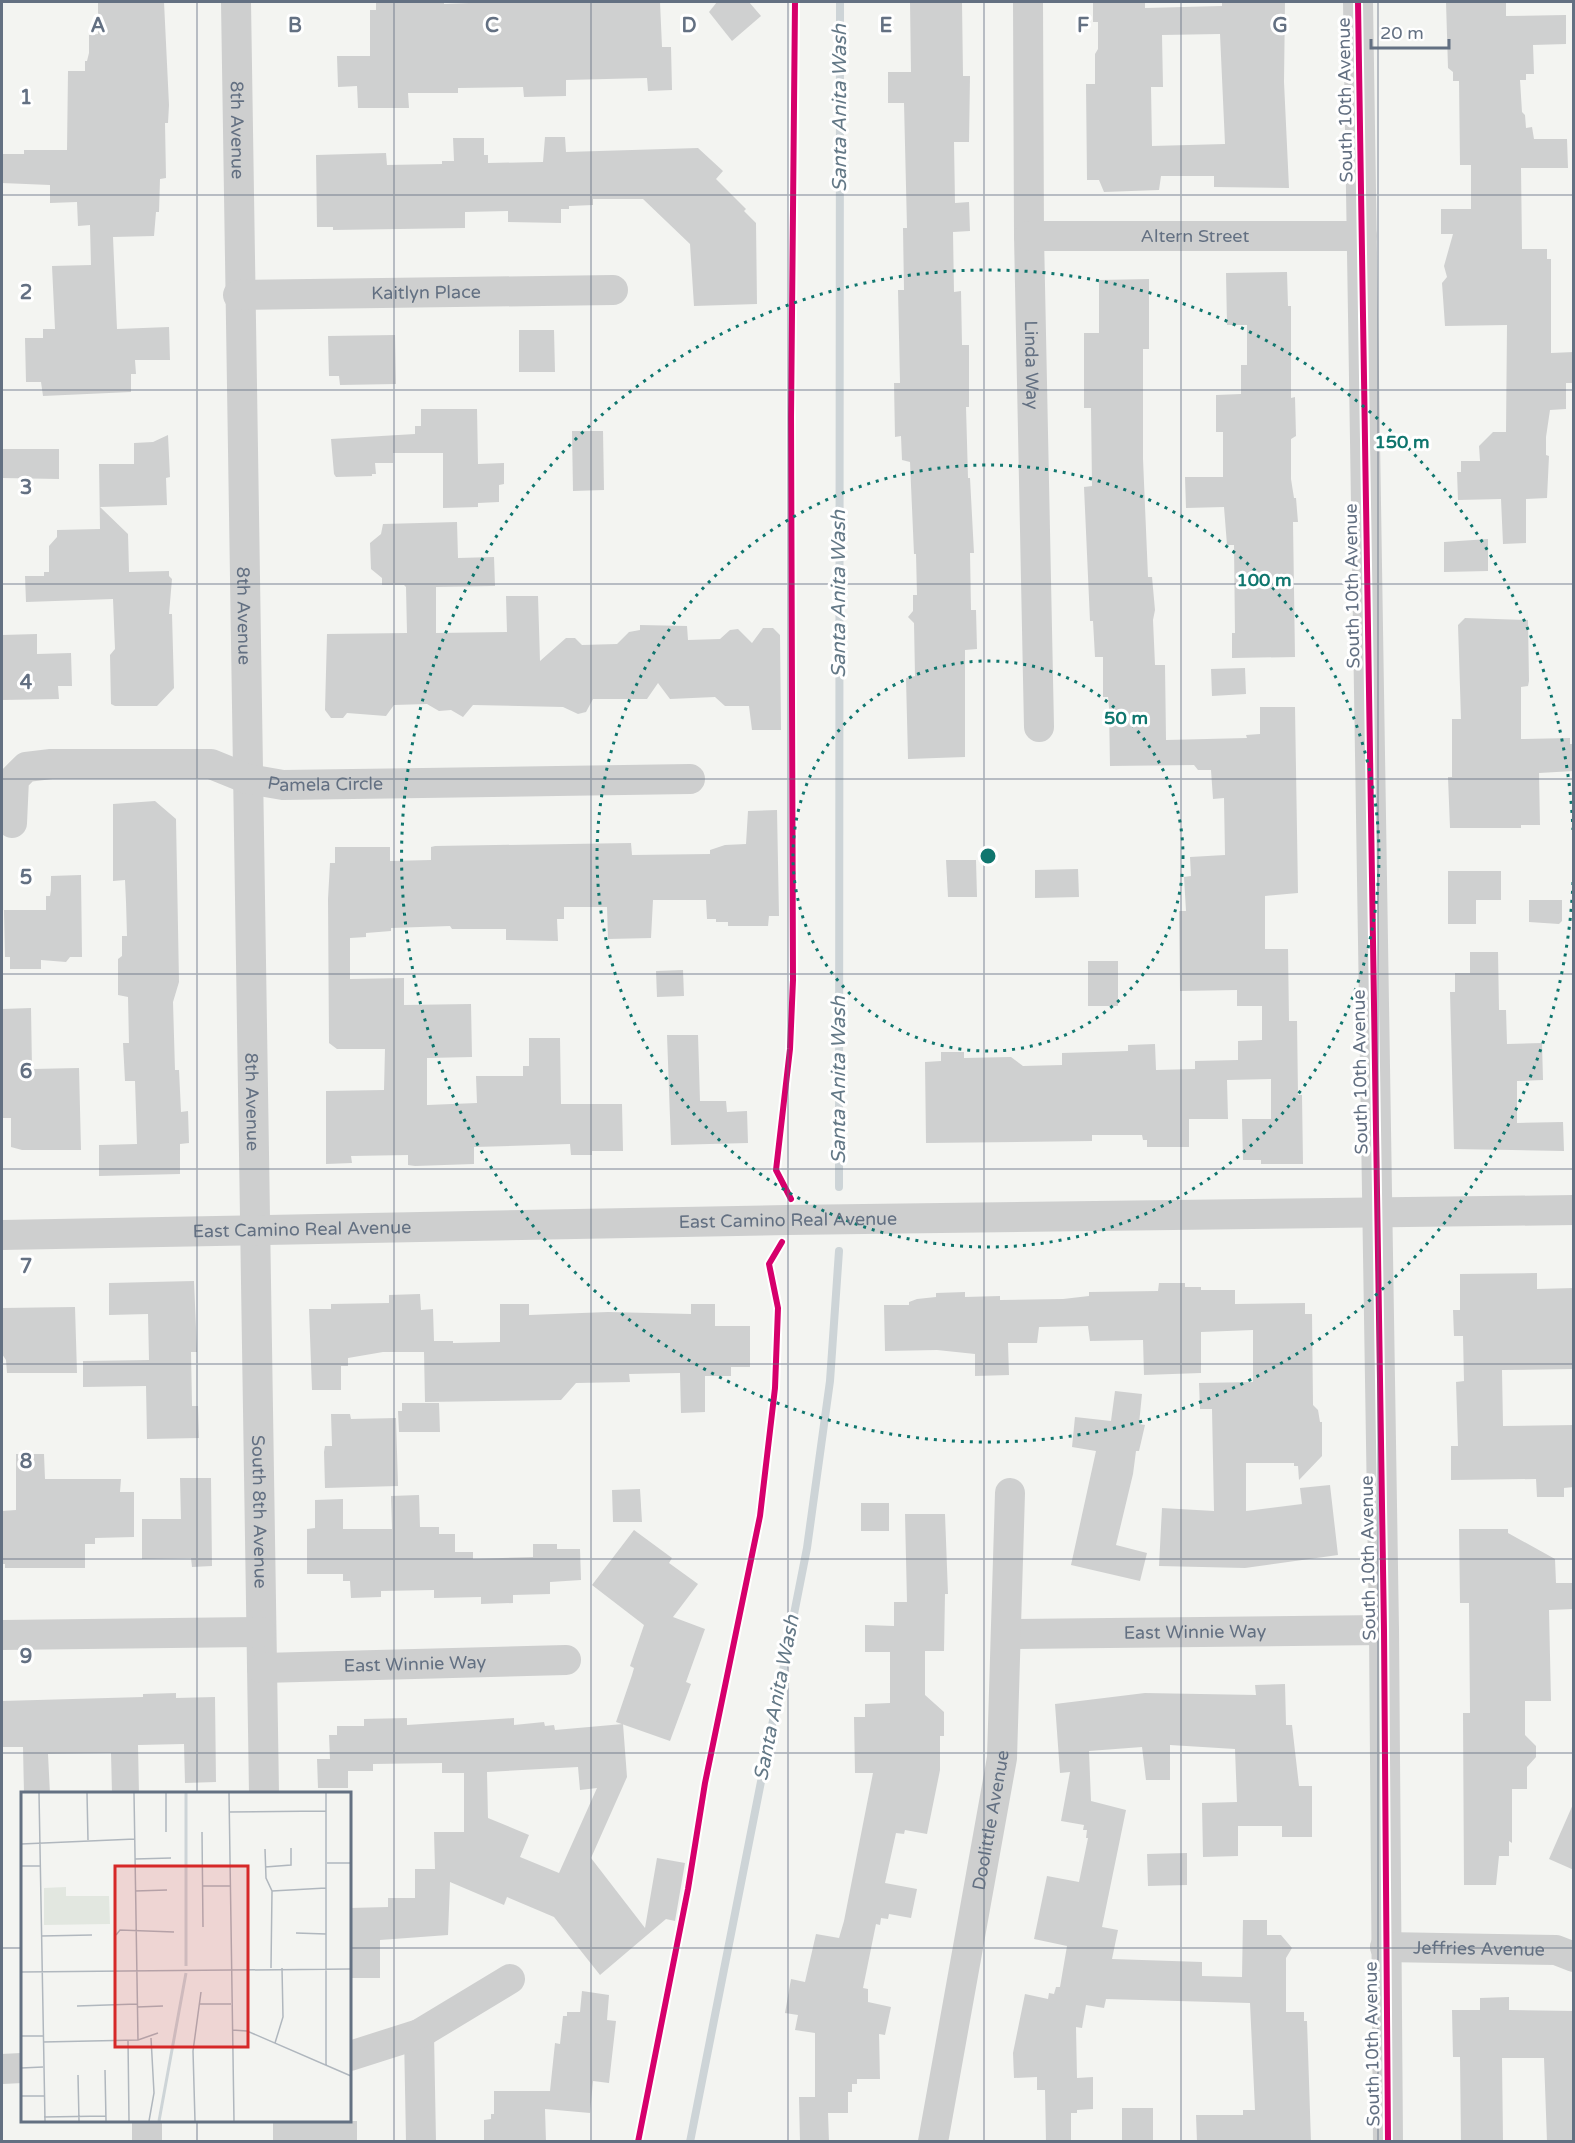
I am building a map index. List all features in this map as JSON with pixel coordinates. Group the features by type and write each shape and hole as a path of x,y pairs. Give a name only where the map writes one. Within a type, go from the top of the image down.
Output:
{"street":[{"name":"8th Avenue","path":"236,2 238,295 256,1230"},
{"name":"Linda Way","path":"1028,2 1029,236 1038,727"},
{"name":"South 10th Avenue","path":"1358,2 1384,1630 1388,2142"},
{"name":"Altern Street","path":"1029,236 1362,236"},
{"name":"Kaitlyn Place","path":"238,295 613,290"},
{"name":"Pamela Circle","path":"12,823 14,779 26,768 51,764 211,764 248,779 284,785 690,779"},
{"name":"East Camino Real Avenue","path":"2,1235 787,1220 1574,1210"},
{"name":"South 8th Avenue","path":"256,1230 264,1792"},
{"name":"Doolittle Avenue","path":"933,2142 1002,1758 1010,1493"},
{"name":"East Winnie Way","path":"1006,1634 1384,1630"},
{"path":"2,1635 261,1632"},
{"name":"East Winnie Way","path":"262,1668 566,1660"},
{"name":"Jeffries Avenue","path":"1385,1947 1556,1950 1574,1957"},
{"path":"351,2056 418,2034 510,1979"},
{"path":"418,2034 421,2142"},
{"path":"2,2069 21,2068"},
{"path":"147,2122 147,2142"}],"building":[{"path":"98,2 164,2 169,105 168,123 165,123 166,178 160,179 159,212 156,212 154,236 113,237 117,329 169,327 170,360 135,360 136,374 131,374 131,392 43,396 41,382 26,382 25,338 43,338 43,329 55,329 52,266 91,265 90,225 78,226 77,202 50,203 50,185 2,183 2,154 24,154 24,150 67,150 68,71 85,71 85,61 89,53 89,35 98,34"},
{"path":"376,2 444,2 444,4 660,2 662,47 671,47 672,90 648,91 647,78 566,80 566,96 524,97 523,87 458,88 458,93 408,93 409,108 358,108 357,86 338,87 337,56 370,56 370,10 376,10"},
{"path":"717,2 749,2 761,16 732,41 709,12"},
{"path":"910,2 962,2 963,76 970,76 969,142 954,142 955,203 969,202 970,231 953,232 954,292 961,291 962,345 969,345 969,407 966,407 968,478 970,478 974,553 970,553 971,610 976,610 977,649 965,650 965,757 908,759 906,678 915,676 914,623 908,617 913,611 913,595 917,595 916,554 914,554 910,462 902,460 901,436 895,437 894,383 900,383 898,290 904,290 903,228 907,228 904,103 888,103 888,72 911,72"},
{"path":"1093,2 1145,2 1145,8 1222,6 1222,2 1285,2 1284,82 1289,188 1214,187 1214,176 1161,176 1159,190 1104,192 1099,180 1087,180 1086,84 1095,84 1095,54 1098,49 1098,22 1093,22","holes":["1220,34 1225,144 1152,146 1151,87 1163,87 1162,35"]},
{"path":"1446,2 1506,2 1506,16 1566,15 1566,44 1533,45 1534,74 1526,74 1526,80 1520,80 1522,112 1525,115 1526,128 1532,127 1534,139 1567,139 1568,168 1521,168 1522,249 1547,249 1547,259 1551,259 1551,353 1574,352 1574,383 1566,383 1566,409 1550,410 1546,437 1546,455 1549,456 1547,498 1526,499 1526,543 1503,544 1501,499 1458,500 1457,472 1461,472 1461,461 1480,461 1479,446 1493,432 1506,432 1507,325 1445,326 1442,283 1447,277 1444,266 1453,234 1441,234 1441,209 1471,209 1471,165 1460,165 1459,81 1453,81 1453,72 1448,68"},
{"path":"545,137 565,137 566,152 698,148 723,171 716,179 746,209 744,211 756,223 757,304 694,306 690,244 643,199 593,199 593,205 569,206 569,209 561,209 561,223 508,222 508,211 465,212 465,228 333,230 333,227 317,227 316,155 386,153 387,165 442,164 442,161 454,161 453,138 484,138 484,155 488,155 488,163 543,162"},
{"path":"1287,272 1288,306 1291,306 1291,398 1295,397 1296,436 1291,439 1291,479 1294,498 1296,498 1298,522 1293,522 1295,657 1232,658 1232,633 1235,633 1234,545 1227,545 1224,507 1186,508 1185,477 1223,477 1223,432 1216,432 1216,395 1241,394 1241,365 1247,365 1247,325 1227,325 1226,273"},
{"path":"1149,279 1149,349 1143,349 1143,459 1148,577 1152,577 1155,610 1153,620 1155,665 1165,665 1166,740 1247,738 1246,735 1260,734 1260,707 1295,707 1298,893 1265,896 1265,949 1288,949 1289,1021 1297,1021 1298,1095 1302,1095 1303,1164 1261,1164 1261,1160 1243,1160 1242,1119 1271,1119 1271,1079 1227,1080 1228,1119 1189,1119 1189,1147 1147,1147 1147,1140 1143,1140 1142,1135 1092,1135 1092,1141 926,1143 925,1062 941,1061 941,1052 964,1052 964,1058 1011,1057 1023,1066 1062,1065 1062,1053 1128,1051 1128,1045 1155,1044 1156,1070 1195,1069 1195,1061 1238,1060 1238,1041 1262,1040 1262,1006 1237,1006 1237,990 1180,991 1179,911 1186,911 1184,877 1191,876 1190,857 1225,855 1224,798 1213,799 1211,770 1198,770 1194,765 1110,766 1109,707 1108,697 1103,697 1103,657 1095,657 1093,621 1090,621 1084,487 1092,486 1091,408 1084,408 1084,333 1099,333 1099,280"},
{"path":"519,330 554,330 555,372 519,372"},
{"path":"395,335 396,384 340,385 339,376 329,376 328,336"},
{"path":"421,409 477,409 478,464 504,463 504,484 499,485 499,502 478,503 478,507 443,508 443,453 393,453 393,463 375,463 376,474 372,476 336,477 331,439 415,434 415,426 421,426"},
{"path":"572,431 603,431 604,490 573,491"},
{"path":"168,435 170,477 166,478 167,505 100,507 128,534 129,572 169,571 172,579 169,614 172,614 174,688 157,706 115,706 111,704 110,655 115,649 113,599 26,602 25,576 44,576 44,572 49,572 49,546 57,537 57,530 100,529 99,464 134,464 134,443 153,442"},
{"path":"2,449 59,449 59,479 2,478"},
{"path":"457,522 458,558 494,557 495,586 436,587 436,633 507,632 506,596 538,596 540,661 566,638 575,638 582,645 617,644 629,632 640,630 640,625 687,626 688,640 720,639 730,630 738,629 752,643 763,628 773,628 780,635 781,730 752,730 749,706 725,706 715,697 670,699 658,683 647,699 593,699 586,712 578,714 563,707 473,705 463,717 451,710 439,711 427,704 394,705 386,716 347,713 343,718 331,718 325,710 327,634 407,633 406,587 404,585 382,585 382,578 371,569 370,543 381,534 383,524"},
{"path":"1488,539 1488,571 1444,572 1444,542"},
{"path":"1465,618 1528,620 1529,681 1528,686 1521,687 1521,739 1570,738 1570,744 1574,744 1574,771 1539,773 1540,825 1521,825 1521,828 1450,828 1448,777 1452,777 1452,719 1461,719 1458,625"},
{"path":"37,634 37,654 71,653 72,686 58,686 59,699 2,700 2,635"},
{"path":"1245,668 1246,694 1212,696 1211,669"},
{"path":"155,801 176,819 179,982 173,1002 175,1070 179,1070 181,1112 188,1111 189,1143 180,1144 180,1174 99,1176 99,1145 137,1144 135,1081 125,1081 123,1043 129,1043 128,997 118,995 118,959 122,956 122,936 127,936 125,880 113,881 113,804"},
{"path":"777,810 779,916 769,916 768,926 728,926 728,922 707,919 706,900 653,900 651,938 608,939 607,907 564,907 564,919 557,919 558,941 506,940 506,929 452,929 450,926 391,928 391,931 366,933 366,937 350,938 350,979 404,978 404,1005 471,1004 472,1057 427,1058 427,1105 477,1103 476,1076 523,1076 523,1066 529,1066 529,1038 560,1038 561,1104 622,1104 623,1151 592,1151 592,1155 571,1155 570,1144 474,1147 474,1164 415,1166 408,1165 408,1155 351,1156 352,1163 326,1164 326,1091 384,1090 385,1049 337,1049 329,1043 328,899 330,863 335,863 335,847 390,847 390,861 431,860 431,847 435,846 631,843 632,855 710,854 710,850 725,845 746,844 748,811"},
{"path":"946,860 976,860 977,897 948,897"},
{"path":"1078,869 1079,897 1035,898 1035,870"},
{"path":"1448,871 1501,871 1501,900 1476,900 1476,924 1448,924"},
{"path":"81,875 82,957 70,957 66,962 41,960 41,969 10,969 10,957 5,957 4,910 46,910 46,896 50,896 51,890 51,876"},
{"path":"1529,900 1562,900 1562,921 1559,924 1529,922"},
{"path":"1470,952 1498,952 1499,1010 1506,1010 1507,1044 1542,1043 1543,1080 1517,1081 1517,1123 1563,1122 1564,1151 1454,1149 1450,992 1455,992 1455,973 1470,973"},
{"path":"1088,961 1118,961 1118,1006 1088,1006"},
{"path":"683,970 684,996 657,997 656,971"},
{"path":"31,1008 32,1069 79,1068 81,1150 22,1150 11,1147 11,1118 2,1118 2,1009"},
{"path":"667,1035 698,1035 700,1101 726,1101 727,1112 747,1111 748,1143 671,1145"},
{"path":"1537,1273 1537,1289 1574,1288 1574,1369 1502,1370 1503,1426 1574,1425 1574,1487 1564,1488 1564,1497 1537,1497 1536,1479 1451,1480 1451,1446 1458,1446 1456,1382 1464,1381 1463,1336 1454,1336 1453,1310 1460,1310 1460,1274"},
{"path":"194,1281 197,1352 191,1352 192,1406 198,1406 199,1438 147,1439 146,1386 83,1387 83,1361 149,1360 148,1314 109,1315 109,1283"},
{"path":"1159,1283 1185,1283 1185,1287 1201,1287 1201,1290 1235,1290 1235,1304 1305,1303 1305,1314 1312,1314 1313,1405 1318,1410 1320,1422 1322,1422 1322,1456 1299,1480 1298,1466 1294,1466 1294,1463 1246,1463 1246,1511 1302,1504 1300,1488 1330,1485 1338,1555 1245,1568 1159,1566 1162,1508 1214,1511 1212,1409 1200,1409 1199,1383 1253,1382 1253,1330 1201,1332 1201,1373 1144,1375 1143,1340 1090,1341 1088,1326 1039,1327 1037,1343 1008,1343 1009,1375 975,1376 975,1354 937,1350 885,1351 884,1305 909,1305 909,1302 917,1299 936,1297 936,1293 965,1292 965,1297 1000,1296 1000,1300 1063,1299 1089,1296 1089,1292 1158,1291"},
{"path":"420,1294 421,1310 433,1309 434,1341 453,1341 453,1343 500,1342 500,1304 529,1304 529,1315 608,1312 691,1314 691,1304 715,1304 715,1326 750,1326 750,1367 731,1367 731,1376 705,1376 705,1412 681,1413 680,1373 629,1374 630,1382 576,1383 561,1400 425,1402 424,1352 383,1352 348,1358 348,1366 341,1366 341,1390 312,1390 309,1309 331,1309 331,1304 389,1303 389,1295"},
{"path":"75,1307 77,1373 7,1373 6,1360 2,1354 2,1308"},
{"path":"1115,1391 1142,1394 1139,1424 1145,1425 1139,1451 1136,1451 1133,1474 1116,1545 1147,1553 1140,1581 1071,1565 1096,1451 1072,1447 1075,1417 1111,1421"},
{"path":"402,1403 439,1403 440,1432 399,1432 398,1411 402,1411"},
{"path":"331,1414 350,1414 351,1419 396,1418 398,1486 325,1488 324,1452 325,1446 332,1446"},
{"path":"16,1454 44,1454 45,1479 121,1479 120,1492 134,1492 134,1537 95,1538 95,1544 85,1544 85,1568 5,1568 5,1564 2,1564 2,1511 16,1510"},
{"path":"180,1478 211,1478 212,1566 192,1567 191,1558 142,1559 142,1519 181,1519"},
{"path":"640,1489 642,1522 613,1522 612,1490"},
{"path":"419,1495 420,1527 439,1527 439,1534 455,1534 455,1552 473,1552 473,1559 533,1557 533,1544 557,1544 557,1549 580,1549 581,1580 550,1582 550,1594 513,1595 513,1603 481,1604 481,1597 434,1598 434,1590 381,1591 381,1597 351,1598 350,1581 343,1581 343,1574 307,1574 307,1529 315,1528 315,1500 343,1499 343,1529 392,1529 391,1496"},
{"path":"861,1503 889,1503 889,1531 861,1531"},
{"path":"905,1514 945,1514 948,1594 945,1594 944,1651 925,1651 925,1695 944,1712 944,1736 940,1736 940,1770 927,1834 905,1830 904,1834 896,1833 885,1883 917,1889 911,1918 889,1914 888,1919 881,1918 880,1925 876,1924 863,1988 868,1989 868,2002 891,2007 885,2035 879,2034 880,2079 857,2079 857,2084 852,2084 852,2092 848,2092 848,2113 828,2113 829,2142 800,2142 799,2097 815,2097 815,2033 795,2030 798,2015 785,2013 791,1979 805,1982 816,1934 839,1938 844,1921 873,1773 855,1773 854,1717 865,1717 865,1704 890,1703 890,1652 865,1652 865,1625 894,1626 894,1602 907,1602"},
{"path":"1459,1529 1508,1529 1508,1533 1555,1559 1556,1583 1574,1583 1574,1609 1549,1610 1551,1701 1525,1701 1525,1735 1536,1746 1536,1757 1527,1767 1527,1789 1512,1789 1512,1843 1509,1841 1509,1856 1499,1856 1496,1885 1464,1885 1463,1713 1470,1713 1469,1603 1460,1603"},
{"path":"634,1530 672,1558 669,1563 698,1584 673,1617 705,1629 686,1682 691,1684 670,1741 616,1722 632,1675 634,1668 630,1666 644,1625 592,1585"},
{"path":"1285,1684 1286,1725 1292,1725 1299,1786 1312,1786 1312,1837 1282,1837 1282,1826 1238,1826 1238,1856 1203,1857 1202,1803 1237,1802 1235,1749 1170,1745 1170,1780 1146,1780 1142,1747 1089,1751 1091,1801 1126,1810 1102,1927 1118,1930 1112,1959 1202,1962 1202,1976 1242,1977 1243,1920 1267,1920 1267,1935 1281,1935 1292,1948 1286,1958 1286,2012 1304,2012 1304,2021 1307,2021 1311,2142 1197,2142 1196,2115 1243,2115 1243,2110 1255,2110 1250,2003 1106,1999 1104,2008 1086,2005 1082,2028 1076,2027 1077,2078 1093,2077 1093,2109 1077,2110 1077,2113 1071,2113 1071,2142 1046,2142 1045,2090 1037,2090 1037,2077 1014,2078 1013,2053 1025,1994 1048,1999 1049,1993 1054,1994 1056,1987 1060,1987 1067,1946 1034,1939 1047,1876 1079,1882 1088,1838 1086,1838 1087,1830 1083,1830 1084,1825 1061,1821 1070,1772 1060,1773 1055,1704 1145,1693 1256,1695 1255,1685"},
{"path":"176,1693 176,1698 215,1697 216,1782 185,1783 184,1744 138,1745 139,1792 112,1792 111,1753 48,1754 50,1792 24,1792 23,1747 2,1747 2,1701 143,1697 143,1694"},
{"path":"407,1718 407,1725 514,1718 514,1725 544,1722 545,1726 554,1725 555,1730 623,1724 627,1777 591,1858 645,1928 657,1858 685,1863 675,1921 666,1919 600,1975 554,1917 507,1897 504,1905 450,1882 448,1935 380,1940 380,1978 351,1978 351,1908 388,1907 388,1898 415,1898 415,1869 435,1869 434,1832 464,1832 464,1773 442,1773 442,1763 373,1764 373,1771 348,1771 348,1788 318,1788 317,1759 330,1759 329,1735 337,1735 337,1726 364,1726 364,1719","holes":["578,1767 580,1790 597,1788 559,1873 520,1857 529,1835 488,1818 487,1772"]},
{"path":"1574,1802 1574,1870 1549,1859"},
{"path":"1187,1853 1187,1885 1148,1886 1147,1854"},
{"path":"582,1991 609,1995 607,2020 616,2021 609,2083 593,2081 590,2113 545,2109 546,2142 484,2142 484,2120 491,2119 491,2114 494,2114 494,2091 550,2091 555,2043 560,2044 563,2016 567,2016 567,2012 580,2012"},
{"path":"1509,1997 1509,2010 1574,2011 1574,2142 1547,2142 1544,2058 1502,2058 1503,2142 1461,2142 1460,2057 1453,2057 1452,2010 1480,2010 1480,1998"},
{"path":"1122,2108 1153,2108 1153,2142 1122,2142"},
{"path":"357,2121 357,2142 273,2142 273,2122"}],"waterway":[{"name":"Santa Anita Wash","path":"839,1187 840,2"},
{"name":"Santa Anita Wash","path":"690,2142 807,1548 830,1381 839,1251"}],"cycle path":[{"path":"791,1199 776,1170 790,1049 793,980 791,417 795,2"},
{"path":"1358,2 1384,1630 1388,2142"},
{"path":"638,2142 688,1889 705,1783 760,1516 775,1388 778,1308 769,1264 782,1242"}]}
